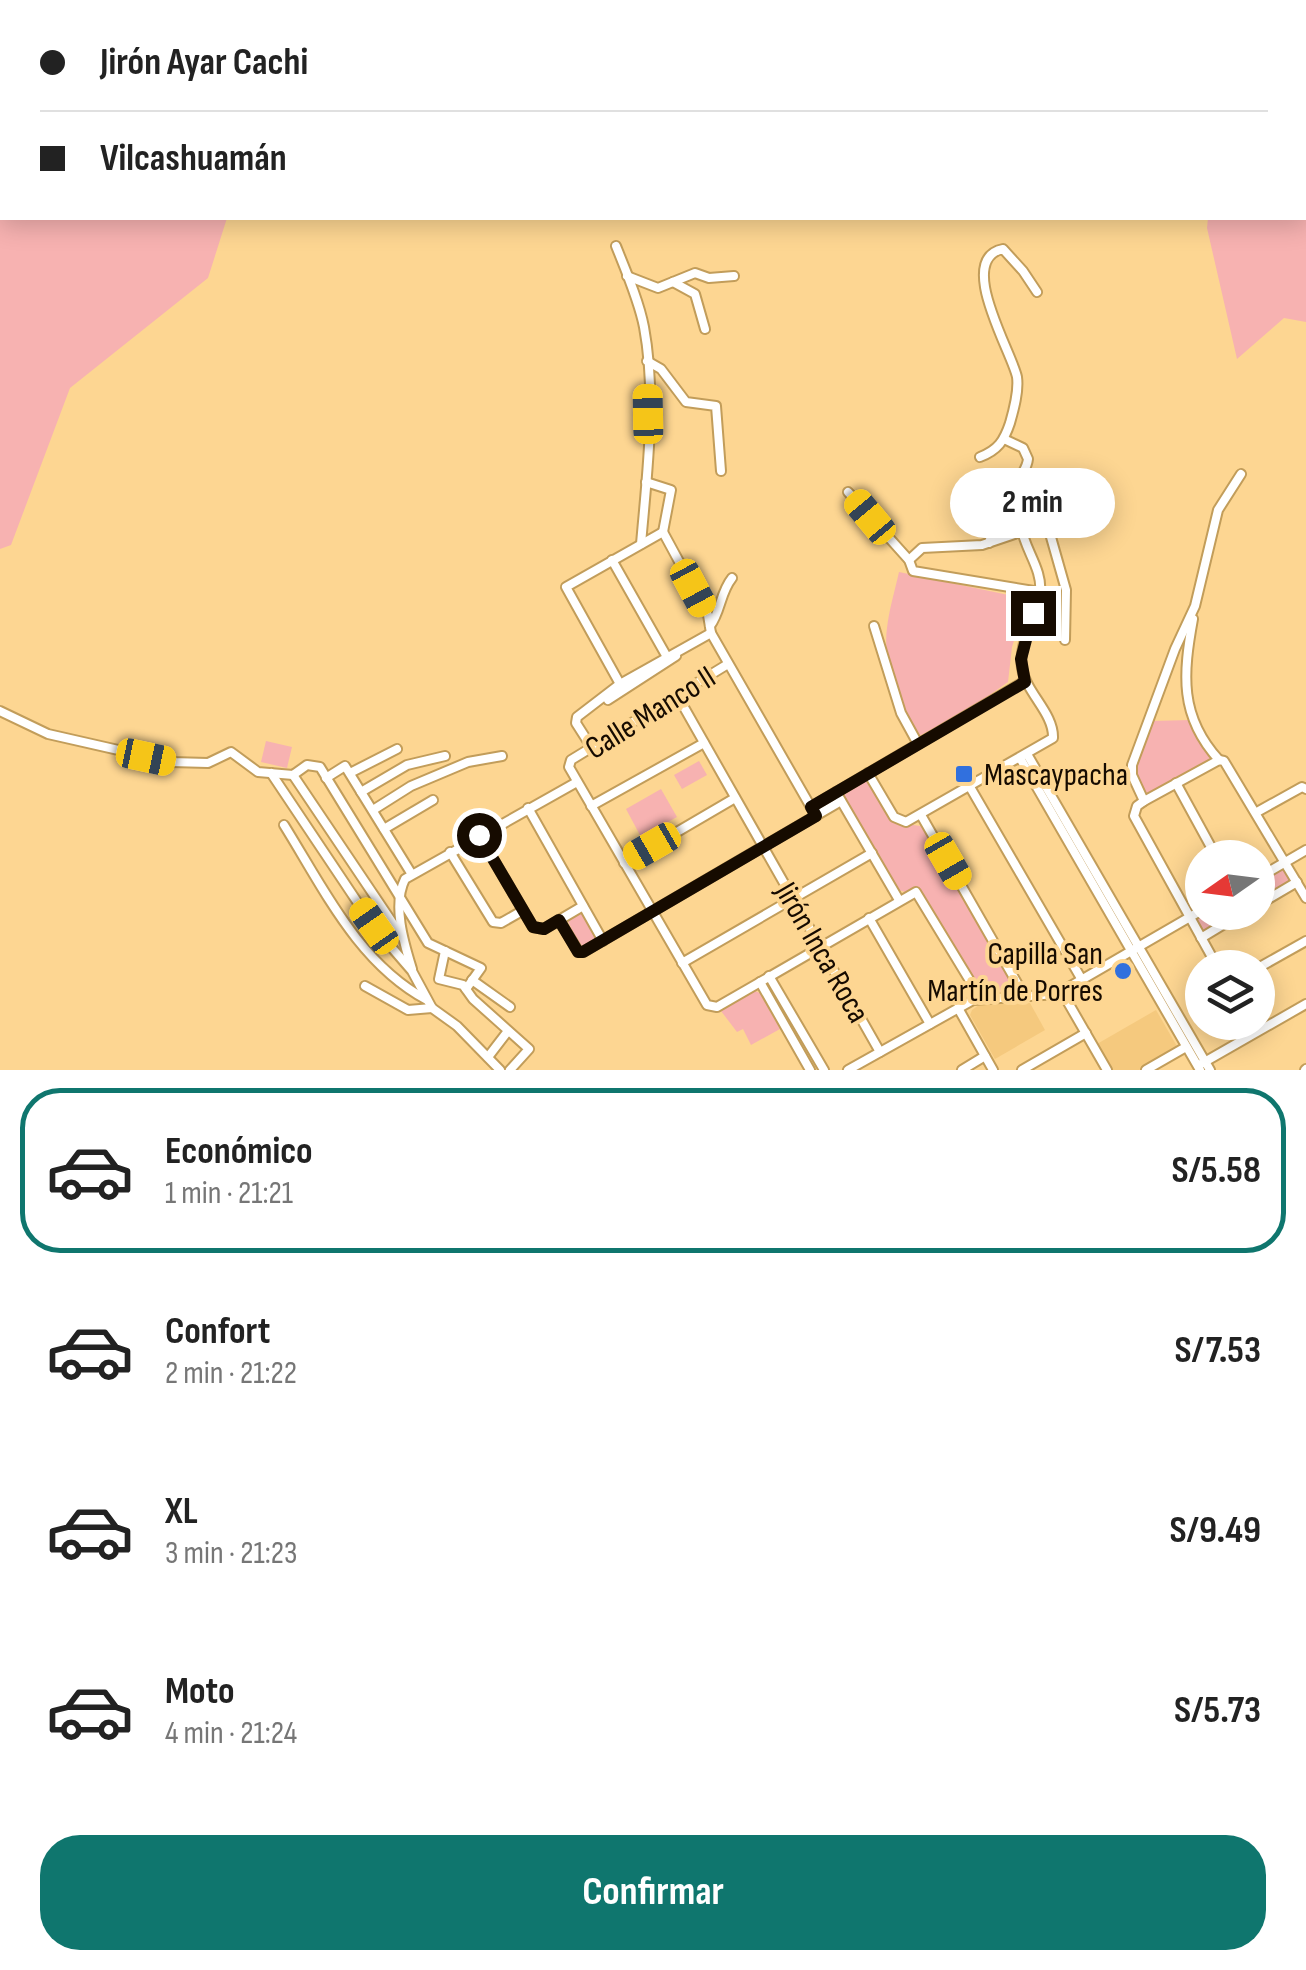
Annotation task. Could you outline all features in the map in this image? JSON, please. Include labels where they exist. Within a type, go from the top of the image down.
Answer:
[{"type":"street","points":[[616,246],[643,322],[647,361],[649,435],[641,544]]},
{"type":"street","points":[[980,456],[995,450],[1004,438],[1018,385],[985,288],[992,254],[1003,249],[1037,292]]},
{"type":"street","points":[[627,276],[658,288],[696,273],[709,278],[734,276]]},
{"type":"street","points":[[673,282],[695,294],[705,330]]},
{"type":"street","points":[[647,361],[656,365],[686,402],[716,406],[721,471]]},
{"type":"street","points":[[868,773],[898,820],[906,822],[1050,741],[1054,734],[1025,682],[1021,659],[1040,592],[1038,570],[1026,550],[1021,531],[1018,482],[1027,468],[1027,456],[1023,448],[1004,438]]},
{"type":"street","points":[[1241,474],[1218,510],[1195,606],[1188,650],[1187,707],[1209,749],[1224,761],[1257,812],[1306,898]]},
{"type":"street","points":[[646,482],[671,490],[663,532],[708,616],[710,630],[728,664],[816,816]]},
{"type":"street","points":[[848,492],[909,560],[913,571],[1040,592]]},
{"type":"street","points":[[989,544],[1001,500],[1018,498]]},
{"type":"street","points":[[1041,498],[1066,590],[1065,640]]},
{"type":"street","points":[[969,507],[994,517]]},
{"type":"street","points":[[909,560],[922,548],[989,544],[1047,523]]},
{"type":"street","points":[[620,684],[566,587],[663,532]]},
{"type":"street","points":[[612,560],[667,657]]},
{"type":"street","points":[[576,720],[710,630],[723,590],[732,578]]},
{"type":"street","points":[[1144,801],[1132,775],[1132,765],[1195,606]]},
{"type":"street","points":[[874,626],[900,713],[918,744]]},
{"type":"street","points":[[1175,649],[1188,650]]},
{"type":"street","points":[[576,720],[620,684],[684,650]]},
{"type":"street","name":"Calle Manco II","points":[[411,873],[578,782],[569,766],[571,760],[728,664]]},
{"type":"street","points":[[1164,678],[1186,678]]},
{"type":"street","points":[[811,807],[1025,682]]},
{"type":"street","name":"Jirón Inca Roca","points":[[677,695],[880,1052]]},
{"type":"street","points":[[0,711],[48,734],[146,757],[208,763],[235,752],[252,769],[293,775],[402,937]]},
{"type":"street","points":[[576,720],[592,748]]},
{"type":"street","points":[[591,806],[704,742]]},
{"type":"street","points":[[350,774],[398,749]]},
{"type":"street","points":[[361,792],[407,765],[445,756]]},
{"type":"street","points":[[373,810],[411,786],[468,762],[502,756]]},
{"type":"street","points":[[1024,756],[1203,1067]]},
{"type":"street","points":[[1185,911],[1134,811],[1144,801],[1219,760]]},
{"type":"street","points":[[293,775],[301,767],[316,766],[428,943],[481,968],[466,988]]},
{"type":"street","points":[[326,778],[345,766],[411,873],[400,895],[402,937],[412,972]]},
{"type":"street","points":[[271,772],[374,926],[412,972],[429,1004]]},
{"type":"street","points":[[578,782],[707,1006],[712,1008],[760,982],[912,893],[919,894],[981,999]]},
{"type":"street","points":[[1176,782],[1207,840]]},
{"type":"street","points":[[970,787],[1082,980]]},
{"type":"street","points":[[1257,812],[1304,788]]},
{"type":"street","points":[[836,792],[899,900]]},
{"type":"street","points":[[624,863],[736,798]]},
{"type":"street","points":[[384,829],[433,800]]},
{"type":"street","points":[[559,920],[578,952],[583,952],[841,801]]},
{"type":"street","points":[[528,808],[603,941]]},
{"type":"street","points":[[922,815],[1026,997]]},
{"type":"street","points":[[284,826],[340,918],[361,944],[393,978],[457,1026],[500,1070]]},
{"type":"street","points":[[479,835],[522,911],[538,929],[583,906]]},
{"type":"street","points":[[1275,868],[1306,850]]},
{"type":"street","points":[[450,852],[493,922],[501,923],[522,911]]},
{"type":"street","points":[[682,963],[872,853]]},
{"type":"street","points":[[1275,895],[1296,882]]},
{"type":"street","points":[[869,918],[930,1024]]},
{"type":"street","points":[[848,1070],[981,999],[1053,996],[1185,920]]},
{"type":"street","points":[[1196,930],[1208,950]]},
{"type":"street","points":[[1201,938],[1214,930]]},
{"type":"street","points":[[1275,958],[1306,941]]},
{"type":"street","points":[[1136,949],[1186,1047],[1203,1067]]},
{"type":"street","points":[[445,950],[439,979],[466,988],[473,999],[529,1049],[510,1070]]},
{"type":"street","points":[[769,976],[824,1070]]},
{"type":"street","points":[[472,980],[510,1007]]},
{"type":"street","points":[[760,982],[810,1070]]},
{"type":"street","points":[[365,986],[408,1010],[429,1004]]},
{"type":"street","points":[[1062,992],[1106,1070]]},
{"type":"street","points":[[1275,1022],[1306,1004]]},
{"type":"street","points":[[958,1008],[993,1070]]},
{"type":"street","points":[[488,1057],[508,1031]]},
{"type":"street","points":[[1022,1070],[1086,1033]]},
{"type":"street","points":[[1203,1067],[1245,1040]]},
{"type":"street","points":[[1146,1070],[1186,1047]]},
{"type":"street","points":[[962,1070],[985,1056]]},
{"type":"shaded area","points":[[0,220],[226,220],[208,278],[70,388],[11,545],[0,549]]},
{"type":"shaded area","points":[[1208,220],[1306,220],[1306,322],[1284,318],[1237,359]]},
{"type":"shaded area","points":[[899,572],[1027,599],[1012,647],[1008,682],[967,711],[917,737],[899,699],[887,656],[888,621]]},
{"type":"shaded area","points":[[1191,720],[1211,760],[1145,798],[1134,766],[1151,721]]},
{"type":"shaded area","points":[[266,741],[292,747],[287,768],[261,762]]},
{"type":"shaded area","points":[[699,761],[707,775],[682,789],[674,775]]},
{"type":"shaded area","points":[[868,780],[893,822],[927,827],[1017,989],[1015,994],[993,995],[978,988],[919,887],[899,890],[844,795]]},
{"type":"shaded area","points":[[661,789],[677,817],[641,837],[626,809]]},
{"type":"shaded area","points":[[1284,865],[1293,881],[1275,892],[1275,870]]},
{"type":"shaded area","points":[[581,913],[596,939],[580,948],[568,921]]},
{"type":"shaded area","points":[[755,991],[760,993],[780,1029],[751,1045],[743,1029],[737,1032],[721,1011]]},
{"type":"shaded area","points":[[1030,1003],[1045,1030],[995,1059],[970,1015],[972,1010],[979,1005]]},
{"type":"shaded area","points":[[1156,1010],[1178,1048],[1139,1070],[1112,1070],[1097,1044]]},
{"type":"place","name":"Mascaypacha","points":[[964,774]]},
{"type":"place","name":"Capilla San Martín de Porres","points":[[1123,971]]},
{"type":"route","points":[[479,835],[533,927],[544,929],[559,920],[578,952],[583,952],[816,816],[811,807],[1025,682],[1021,659],[1033,613]]}]
